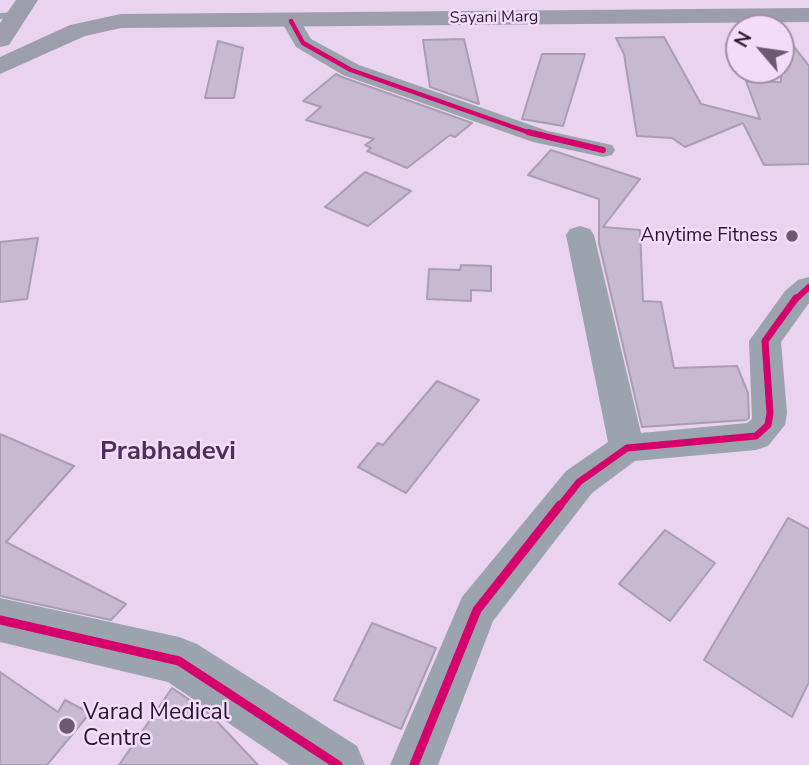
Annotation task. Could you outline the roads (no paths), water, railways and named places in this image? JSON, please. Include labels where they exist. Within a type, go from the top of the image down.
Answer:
[{"type":"main road","points":[[799,0],[809,14]]},
{"type":"main road","points":[[85,5],[179,22]]},
{"type":"main road","name":"Sayani Marg","points":[[179,22],[809,14]]},
{"type":"main road","points":[[0,66],[78,30],[121,21],[179,22]]},
{"type":"street","points":[[291,21],[303,43],[351,70],[542,137],[603,150]]},
{"type":"street","points":[[580,234],[627,448]]},
{"type":"street","points":[[414,765],[477,610],[579,482],[627,448],[756,436],[768,425],[770,413],[765,341],[796,298],[809,287]]},
{"type":"street","points":[[0,620],[178,661],[338,765]]},
{"type":"place","name":"Anytime Fitness","points":[[792,236]]},
{"type":"place","name":"Varad Medical Centre","points":[[67,726]]},
{"type":"district","name":"Prabhadevi","points":[[168,453]]}]
